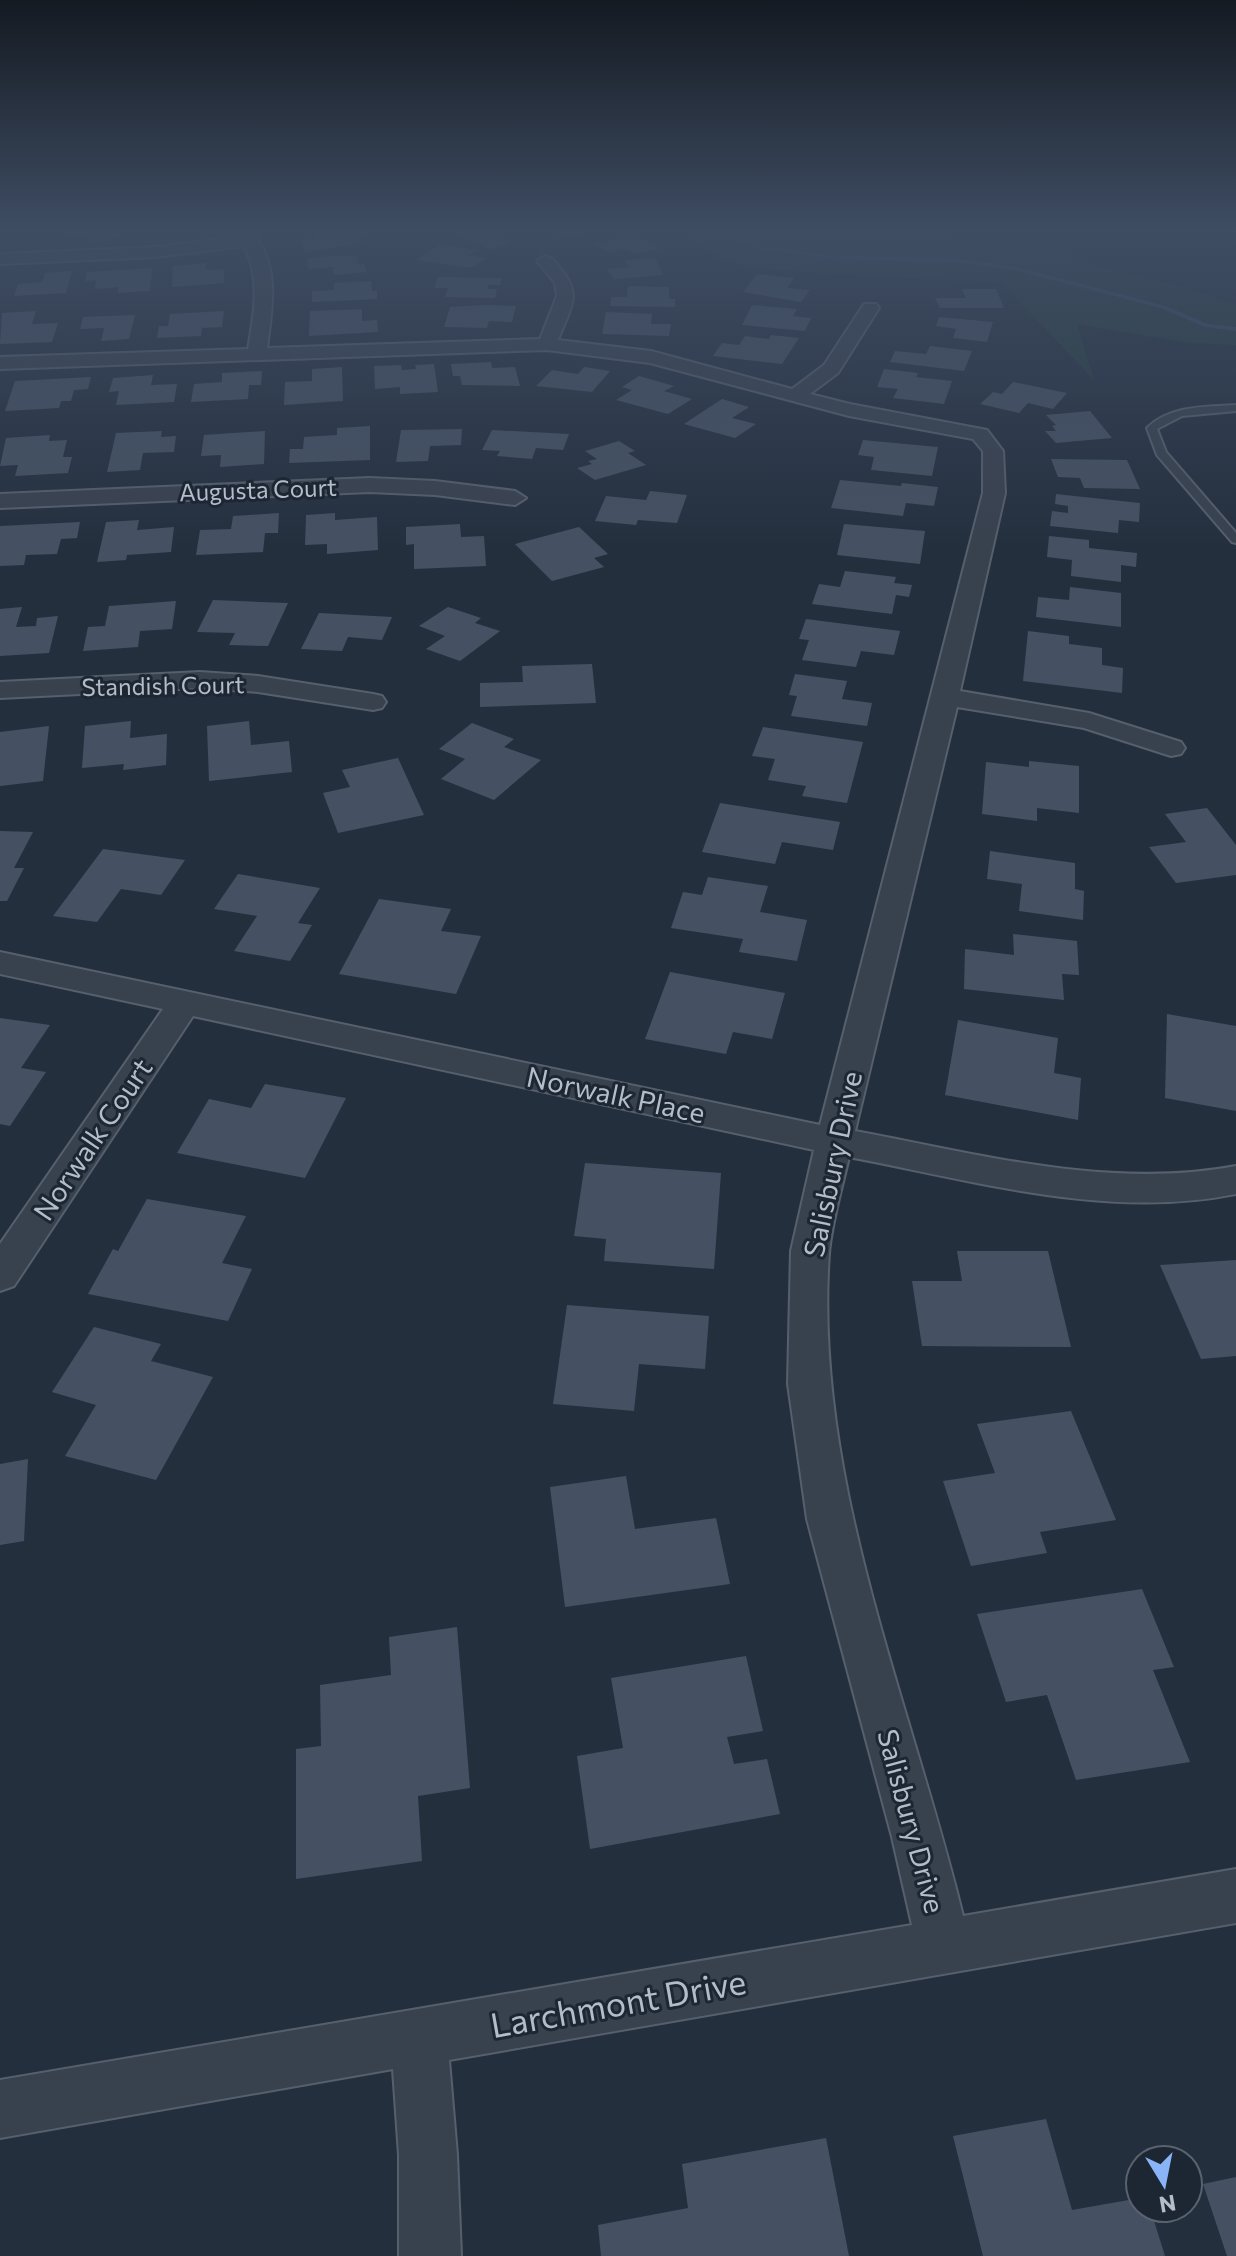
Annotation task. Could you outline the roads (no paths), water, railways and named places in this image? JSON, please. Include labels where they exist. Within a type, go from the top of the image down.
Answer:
[{"type":"street","points":[[257,352],[259,337]]},
{"type":"street","points":[[547,344],[550,337]]},
{"type":"street","points":[[0,363],[547,344],[651,357],[794,396],[831,369],[851,337]]},
{"type":"street","name":"Salisbury Drive","points":[[794,396],[849,410],[980,434],[993,451],[994,493],[834,1141],[810,1251],[809,1384],[829,1519],[918,1837],[944,1947]]},
{"type":"street","name":"Augusta Court","points":[[0,501],[356,485],[435,488],[515,498]]},
{"type":"street","name":"Standish Court","points":[[0,690],[200,680],[258,684],[373,702]]},
{"type":"street","points":[[946,697],[1089,721],[1171,748]]},
{"type":"street","name":"Norwalk Place","points":[[0,963],[834,1141],[1075,1186],[1205,1186],[1236,1180]]},
{"type":"street","name":"Norwalk Court","points":[[0,1275],[184,1004]]},
{"type":"street","name":"Larchmont Drive","points":[[0,2109],[1236,1896]]},
{"type":"street","points":[[419,2036],[428,2155],[430,2256]]},
{"type":"lane","points":[[1236,408],[1179,414],[1160,420],[1152,428],[1161,453],[1236,540]]}]
